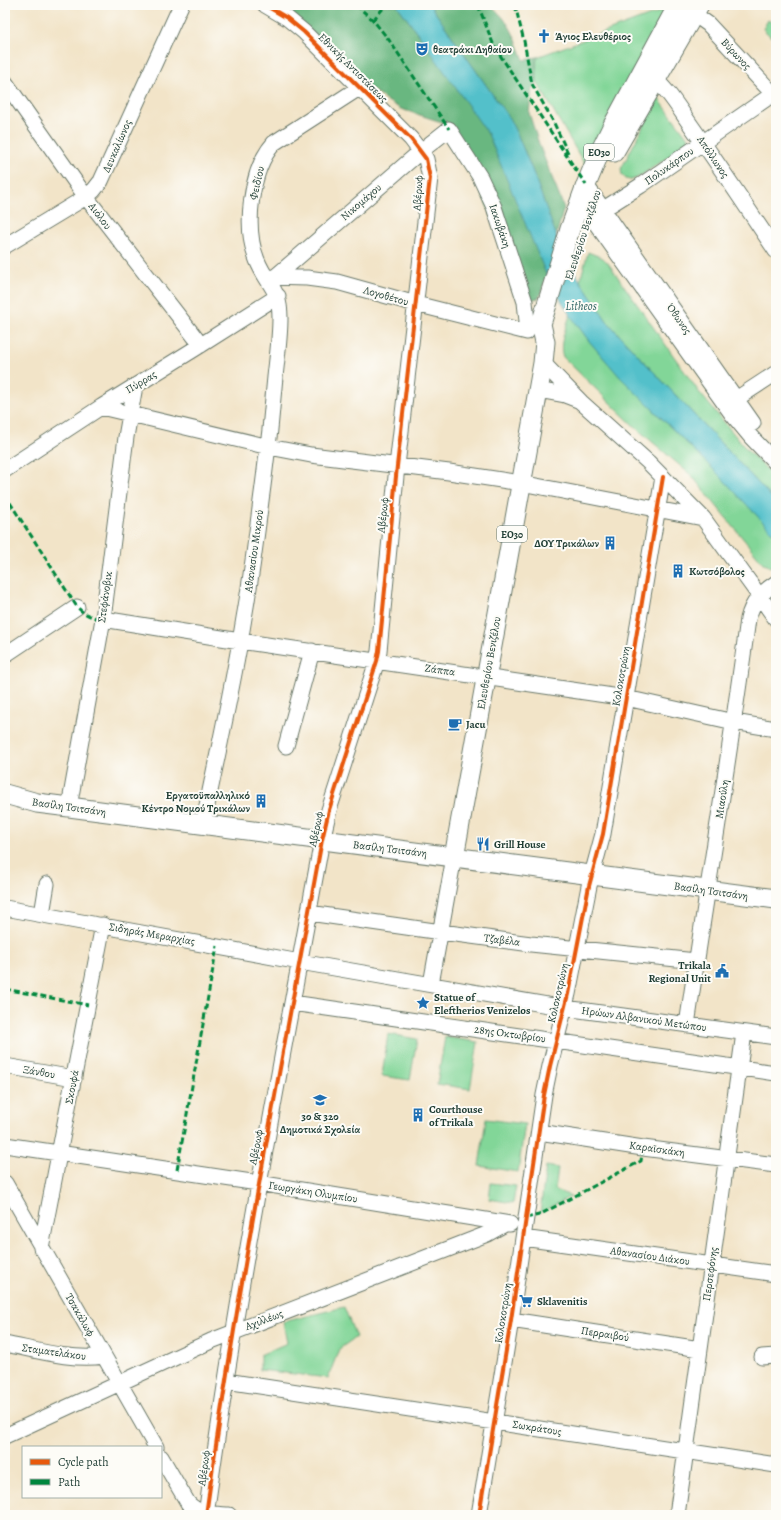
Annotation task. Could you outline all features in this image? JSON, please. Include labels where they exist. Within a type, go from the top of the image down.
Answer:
[{"type":"main road","name":"Ελευθερίου Βενιζέλου","points":[[454,857],[543,363],[542,332],[573,241],[590,201],[619,141],[648,75],[685,8]]},
{"type":"main road","name":"Βασίλη Τσιτσάνη","points":[[5,794],[37,803],[69,808],[776,899]]},
{"type":"street","name":"Δευκαλίωνος","points":[[5,246],[86,197],[101,182],[181,5]]},
{"type":"street","name":"Εθνικής Αντιστάσεως","points":[[265,5],[294,23],[409,136],[421,151]]},
{"type":"street","name":"Βύρωνος","points":[[685,8],[708,24],[775,96]]},
{"type":"street","name":"Απόλλωνος","points":[[648,75],[666,90],[703,142],[776,251]]},
{"type":"street","name":"Αιόλου","points":[[5,82],[86,197],[201,346]]},
{"type":"street","name":"Φειδίου","points":[[270,277],[255,256],[250,226],[254,188],[257,172],[262,159],[279,139],[359,88]]},
{"type":"street","name":"Πολυκάρπου","points":[[590,201],[640,186],[703,142],[775,96]]},
{"type":"street","name":"Νικομάχου","points":[[270,277],[449,129]]},
{"type":"street","name":"Ιακωβάκη","points":[[449,129],[480,177],[494,206],[525,302],[527,321],[542,332]]},
{"type":"street","name":"Αβέρωφ","points":[[206,1514],[233,1332],[258,1183],[322,840],[329,810],[377,661],[397,466],[430,178],[427,162],[421,151]]},
{"type":"street","points":[[590,201],[731,403],[751,437],[776,463]]},
{"type":"street","name":"Αθανασίου Μικρού","points":[[203,825],[240,641],[251,578],[269,447],[280,319],[278,296],[270,277]]},
{"type":"street","name":"Λογοθέτου","points":[[270,277],[322,279],[346,284],[416,304],[542,332]]},
{"type":"street","name":"Πύρρας","points":[[5,470],[101,407],[201,346],[278,296]]},
{"type":"street","points":[[543,363],[581,402],[663,477],[703,518],[767,599],[776,619]]},
{"type":"street","points":[[731,403],[776,373]]},
{"type":"street","name":"Στεφάνοβικ","points":[[69,808],[103,619],[129,415],[135,386]]},
{"type":"street","points":[[538,390],[565,396],[581,402]]},
{"type":"street","points":[[731,403],[776,449]]},
{"type":"street","points":[[101,407],[129,415],[269,447],[312,455],[449,472],[521,483],[703,518]]},
{"type":"street","name":"Κολοκοτρώνη","points":[[479,1515],[511,1320],[547,1081],[565,1008],[592,875],[603,834],[663,477]]},
{"type":"street","name":"Μιαούλη","points":[[687,1025],[734,722],[748,619],[752,605],[767,599],[776,583]]},
{"type":"street","points":[[5,655],[77,607]]},
{"type":"street","name":"Ζάππα","points":[[103,619],[240,641],[626,698],[734,722],[776,729]]},
{"type":"street","points":[[286,746],[312,651]]},
{"type":"street","name":"Ελευθερίου Βενιζέλου","points":[[431,984],[454,857]]},
{"type":"street","points":[[42,914],[47,884]]},
{"type":"street","name":"Σιδηράς Μεραρχίας","points":[[5,908],[300,962]]},
{"type":"street","name":"Τζαβέλα","points":[[309,913],[441,932],[696,961]]},
{"type":"street","name":"Σκουφά","points":[[42,1248],[103,925]]},
{"type":"street","name":"Ηρώων Αλβανικού Μετώπου","points":[[300,962],[565,1008],[776,1037]]},
{"type":"street","name":"28ης Οκτωβρίου","points":[[292,1003],[776,1073]]},
{"type":"street","name":"Περσεφόνης","points":[[677,1515],[744,1033]]},
{"type":"street","name":"Ξάνθου","points":[[5,1066],[74,1078]]},
{"type":"street","name":"Καραϊσκάκη","points":[[539,1132],[643,1148],[776,1165]]},
{"type":"street","name":"Γεωργάκη Ολυμπίου","points":[[5,1145],[60,1152],[258,1183],[505,1224],[524,1232]]},
{"type":"street","name":"Τσακάλωφ","points":[[5,1183],[155,1446]]},
{"type":"street","name":"Αχιλλέως","points":[[5,1436],[233,1332],[488,1234],[505,1224]]},
{"type":"street","name":"Αθανασίου Διάκου","points":[[524,1232],[712,1265],[776,1274]]},
{"type":"street","name":"Περραιβού","points":[[511,1320],[700,1349]]},
{"type":"street","name":"Σταματελάκου","points":[[5,1344],[84,1357],[103,1356]]},
{"type":"street","name":"Σωκράτους","points":[[226,1381],[776,1465]]},
{"type":"street","points":[[162,1459],[188,1503],[198,1511],[206,1514],[229,1515]]},
{"type":"green space","points":[[471,4],[489,6],[502,16],[507,23],[515,37],[524,60],[537,57],[537,82],[532,88],[529,113],[540,147],[564,208],[556,236],[533,172],[509,118],[430,5]]},
{"type":"green space","points":[[276,5],[397,5],[468,103],[495,146],[547,275],[539,298],[529,300],[451,125],[401,109],[386,100],[365,84]]},
{"type":"green space","points":[[667,9],[586,167],[537,82],[537,57]]},
{"type":"green space","points":[[768,20],[776,25],[776,42],[763,29]]},
{"type":"green space","points":[[658,98],[691,142],[637,178],[631,180],[626,179],[622,175],[621,169]]},
{"type":"green space","points":[[588,252],[603,258],[608,263],[699,392],[748,451],[776,478],[776,502],[607,321],[580,281]]},
{"type":"green space","points":[[570,315],[622,377],[725,481],[776,536],[776,565],[770,567],[763,563],[692,476],[636,428],[563,357],[561,347]]},
{"type":"green space","points":[[388,1034],[417,1039],[410,1080],[382,1076]]},
{"type":"green space","points":[[445,1037],[478,1042],[470,1089],[437,1084]]},
{"type":"green space","points":[[486,1119],[525,1124],[518,1172],[479,1166]]},
{"type":"green space","points":[[546,1166],[558,1168],[555,1190],[571,1196],[540,1213]]},
{"type":"green space","points":[[491,1183],[516,1186],[513,1203],[489,1199]]},
{"type":"green space","points":[[344,1307],[356,1337],[339,1349],[328,1378],[260,1370],[260,1355],[287,1343],[283,1322]]},
{"type":"water","name":"Litheos","points":[[397,5],[430,5],[509,118],[533,172],[559,243],[580,281],[607,321],[620,336],[776,502],[776,536],[719,475],[620,377],[589,341],[570,315],[549,281],[488,134]]},
{"type":"marked path","points":[[356,5],[373,20],[389,40],[449,129]]},
{"type":"marked path","points":[[373,20],[386,5]]},
{"type":"marked path","points":[[478,5],[494,46],[586,185]]},
{"type":"marked path","points":[[504,5],[516,8]]},
{"type":"marked path","points":[[515,5],[524,41],[532,84],[553,121],[568,153]]},
{"type":"marked path","points":[[5,495],[77,607],[89,616],[103,619]]},
{"type":"marked path","points":[[177,1170],[217,946]]},
{"type":"marked path","points":[[5,989],[88,1005]]},
{"type":"marked path","points":[[526,1218],[539,1215],[641,1161],[643,1148]]},
{"type":"cycle path","points":[[206,1515],[231,1346],[275,1093],[322,840],[329,810],[379,651],[397,466],[430,178],[426,159],[411,139],[304,32],[287,18],[265,5]]},
{"type":"cycle path","points":[[479,1515],[511,1320],[544,1095],[568,994],[589,886],[603,834],[663,477]]},
{"type":"place","name":"Άγιος Ελευθέριος","points":[[544,36]]},
{"type":"place","name":"θεατράκι Ληθαίου","points":[[422,49]]},
{"type":"place","name":"ΔΟΥ Τρικάλων","points":[[610,543]]},
{"type":"place","name":"Κωτσόβολος","points":[[678,571]]},
{"type":"place","name":"Jacu","points":[[455,724]]},
{"type":"place","name":"Εργατοϋπαλληλικό Κέντρο Νομού Τρικάλων","points":[[261,801]]},
{"type":"place","name":"Grill House","points":[[483,844]]},
{"type":"place","name":"Trikala Regional Unit","points":[[722,971]]},
{"type":"place","name":"Statue of Eleftherios Venizelos","points":[[423,1003]]},
{"type":"place","name":"3ο & 32ο Δημοτικά Σχολεία","points":[[320,1100]]},
{"type":"place","name":"Courthouse of Trikala","points":[[418,1115]]},
{"type":"place","name":"Sklavenitis","points":[[526,1301]]}]
